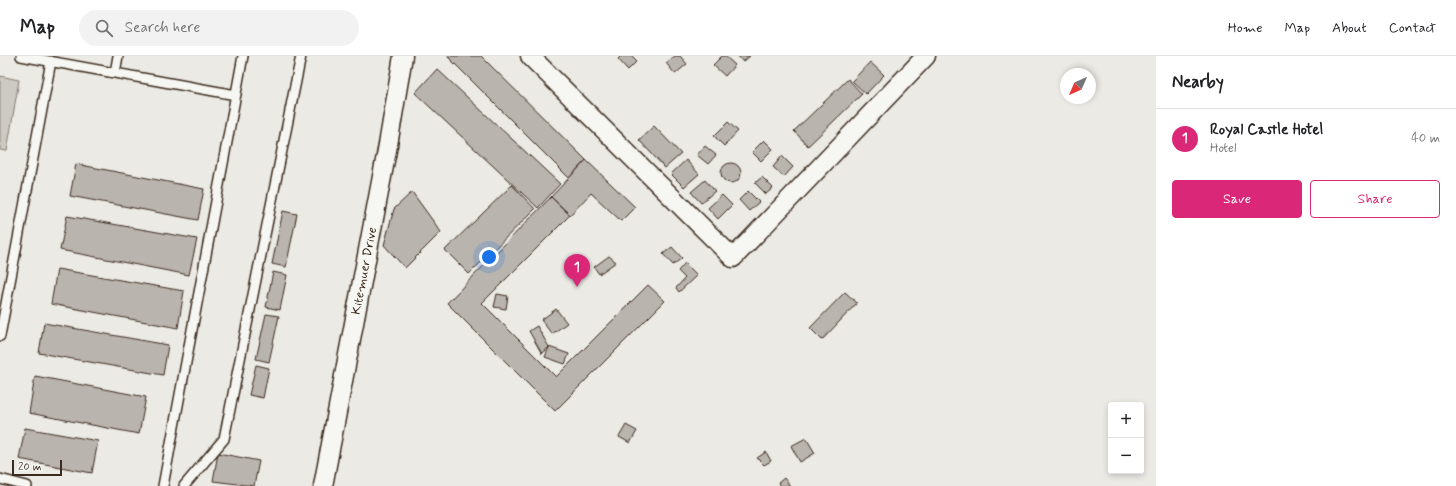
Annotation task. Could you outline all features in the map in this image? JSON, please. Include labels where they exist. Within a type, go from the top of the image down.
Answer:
[{"type":"street","name":"Kitemuer Drive","points":[[323,486],[388,145],[403,56]]},
{"type":"street","points":[[530,56],[733,258],[926,56]]},
{"type":"lane","points":[[21,56],[236,95]]},
{"type":"lane","points":[[114,73],[118,56]]},
{"type":"lane","points":[[163,486],[243,56]]},
{"type":"lane","points":[[184,486],[224,439],[301,56]]},
{"type":"lane","points":[[0,336],[51,62]]},
{"type":"lane","points":[[0,480],[27,486]]},
{"type":"shaded area","points":[[0,76],[19,80],[7,151],[0,150]]},
{"type":"building","points":[[447,56],[481,56],[586,160],[569,178]]},
{"type":"building","points":[[621,56],[632,56],[637,61],[628,70],[618,59]]},
{"type":"building","points":[[675,56],[680,56],[687,64],[675,74],[666,63]]},
{"type":"building","points":[[722,56],[725,56],[735,65],[725,76],[713,65]]},
{"type":"building","points":[[738,56],[750,56],[743,62]]},
{"type":"building","points":[[870,62],[884,75],[866,94],[852,81]]},
{"type":"building","points":[[437,69],[560,184],[538,208],[415,93]]},
{"type":"building","points":[[848,79],[862,94],[808,146],[794,131]]},
{"type":"building","points":[[728,122],[738,131],[724,146],[714,136]]},
{"type":"building","points":[[654,126],[681,154],[665,168],[639,140]]},
{"type":"building","points":[[764,140],[773,149],[761,161],[752,152]]},
{"type":"building","points":[[705,146],[716,155],[708,164],[697,155]]},
{"type":"building","points":[[782,156],[793,167],[784,177],[773,167]]},
{"type":"building","points":[[586,160],[635,207],[621,221],[591,193],[570,215],[551,197]]},
{"type":"building","points":[[686,160],[699,174],[684,187],[671,174]]},
{"type":"building","points":[[731,163],[738,166],[741,173],[738,180],[731,183],[724,180],[721,173],[724,166]]},
{"type":"building","points":[[76,164],[204,189],[198,220],[70,196]]},
{"type":"building","points":[[762,177],[773,188],[766,194],[755,183]]},
{"type":"building","points":[[705,180],[715,191],[701,203],[691,192]]},
{"type":"building","points":[[512,185],[535,209],[469,274],[445,250]]},
{"type":"building","points":[[748,191],[759,202],[749,211],[739,200]]},
{"type":"building","points":[[412,192],[441,232],[405,268],[384,245],[394,209]]},
{"type":"building","points":[[722,195],[732,205],[718,219],[708,208]]},
{"type":"building","points":[[551,197],[570,215],[482,303],[556,377],[648,285],[665,301],[555,411],[447,303]]},
{"type":"building","points":[[283,211],[297,214],[286,267],[272,264]]},
{"type":"building","points":[[67,216],[197,239],[189,275],[60,250]]},
{"type":"building","points":[[672,247],[682,258],[673,265],[663,254]]},
{"type":"building","points":[[609,256],[616,262],[599,274],[594,267]]},
{"type":"building","points":[[685,263],[697,275],[679,292],[676,288],[685,278],[678,271]]},
{"type":"building","points":[[57,269],[184,291],[178,328],[51,304]]},
{"type":"building","points":[[273,272],[287,275],[280,310],[266,307]]},
{"type":"building","points":[[845,292],[857,303],[822,340],[810,328]]},
{"type":"building","points":[[497,294],[508,296],[506,309],[494,307]]},
{"type":"building","points":[[556,309],[567,323],[552,334],[541,320]]},
{"type":"building","points":[[266,314],[279,316],[269,362],[256,359]]},
{"type":"building","points":[[44,323],[168,345],[163,375],[39,353]]},
{"type":"building","points":[[537,326],[549,347],[542,354],[529,331]]},
{"type":"building","points":[[549,347],[569,354],[565,364],[545,357]]},
{"type":"building","points":[[256,365],[269,368],[263,398],[249,395]]},
{"type":"building","points":[[35,376],[146,397],[139,434],[29,413]]},
{"type":"building","points":[[626,425],[637,431],[630,443],[619,437]]},
{"type":"building","points":[[25,428],[98,441],[92,473],[19,459]]},
{"type":"building","points":[[806,438],[815,453],[800,462],[791,446]]},
{"type":"building","points":[[766,452],[771,461],[764,465],[757,458]]},
{"type":"building","points":[[218,453],[259,461],[254,486],[213,481]]},
{"type":"building","points":[[784,478],[790,486],[780,486],[778,483]]},
{"type":"place","name":"Royal Castle Hotel","points":[[577,287]]}]
